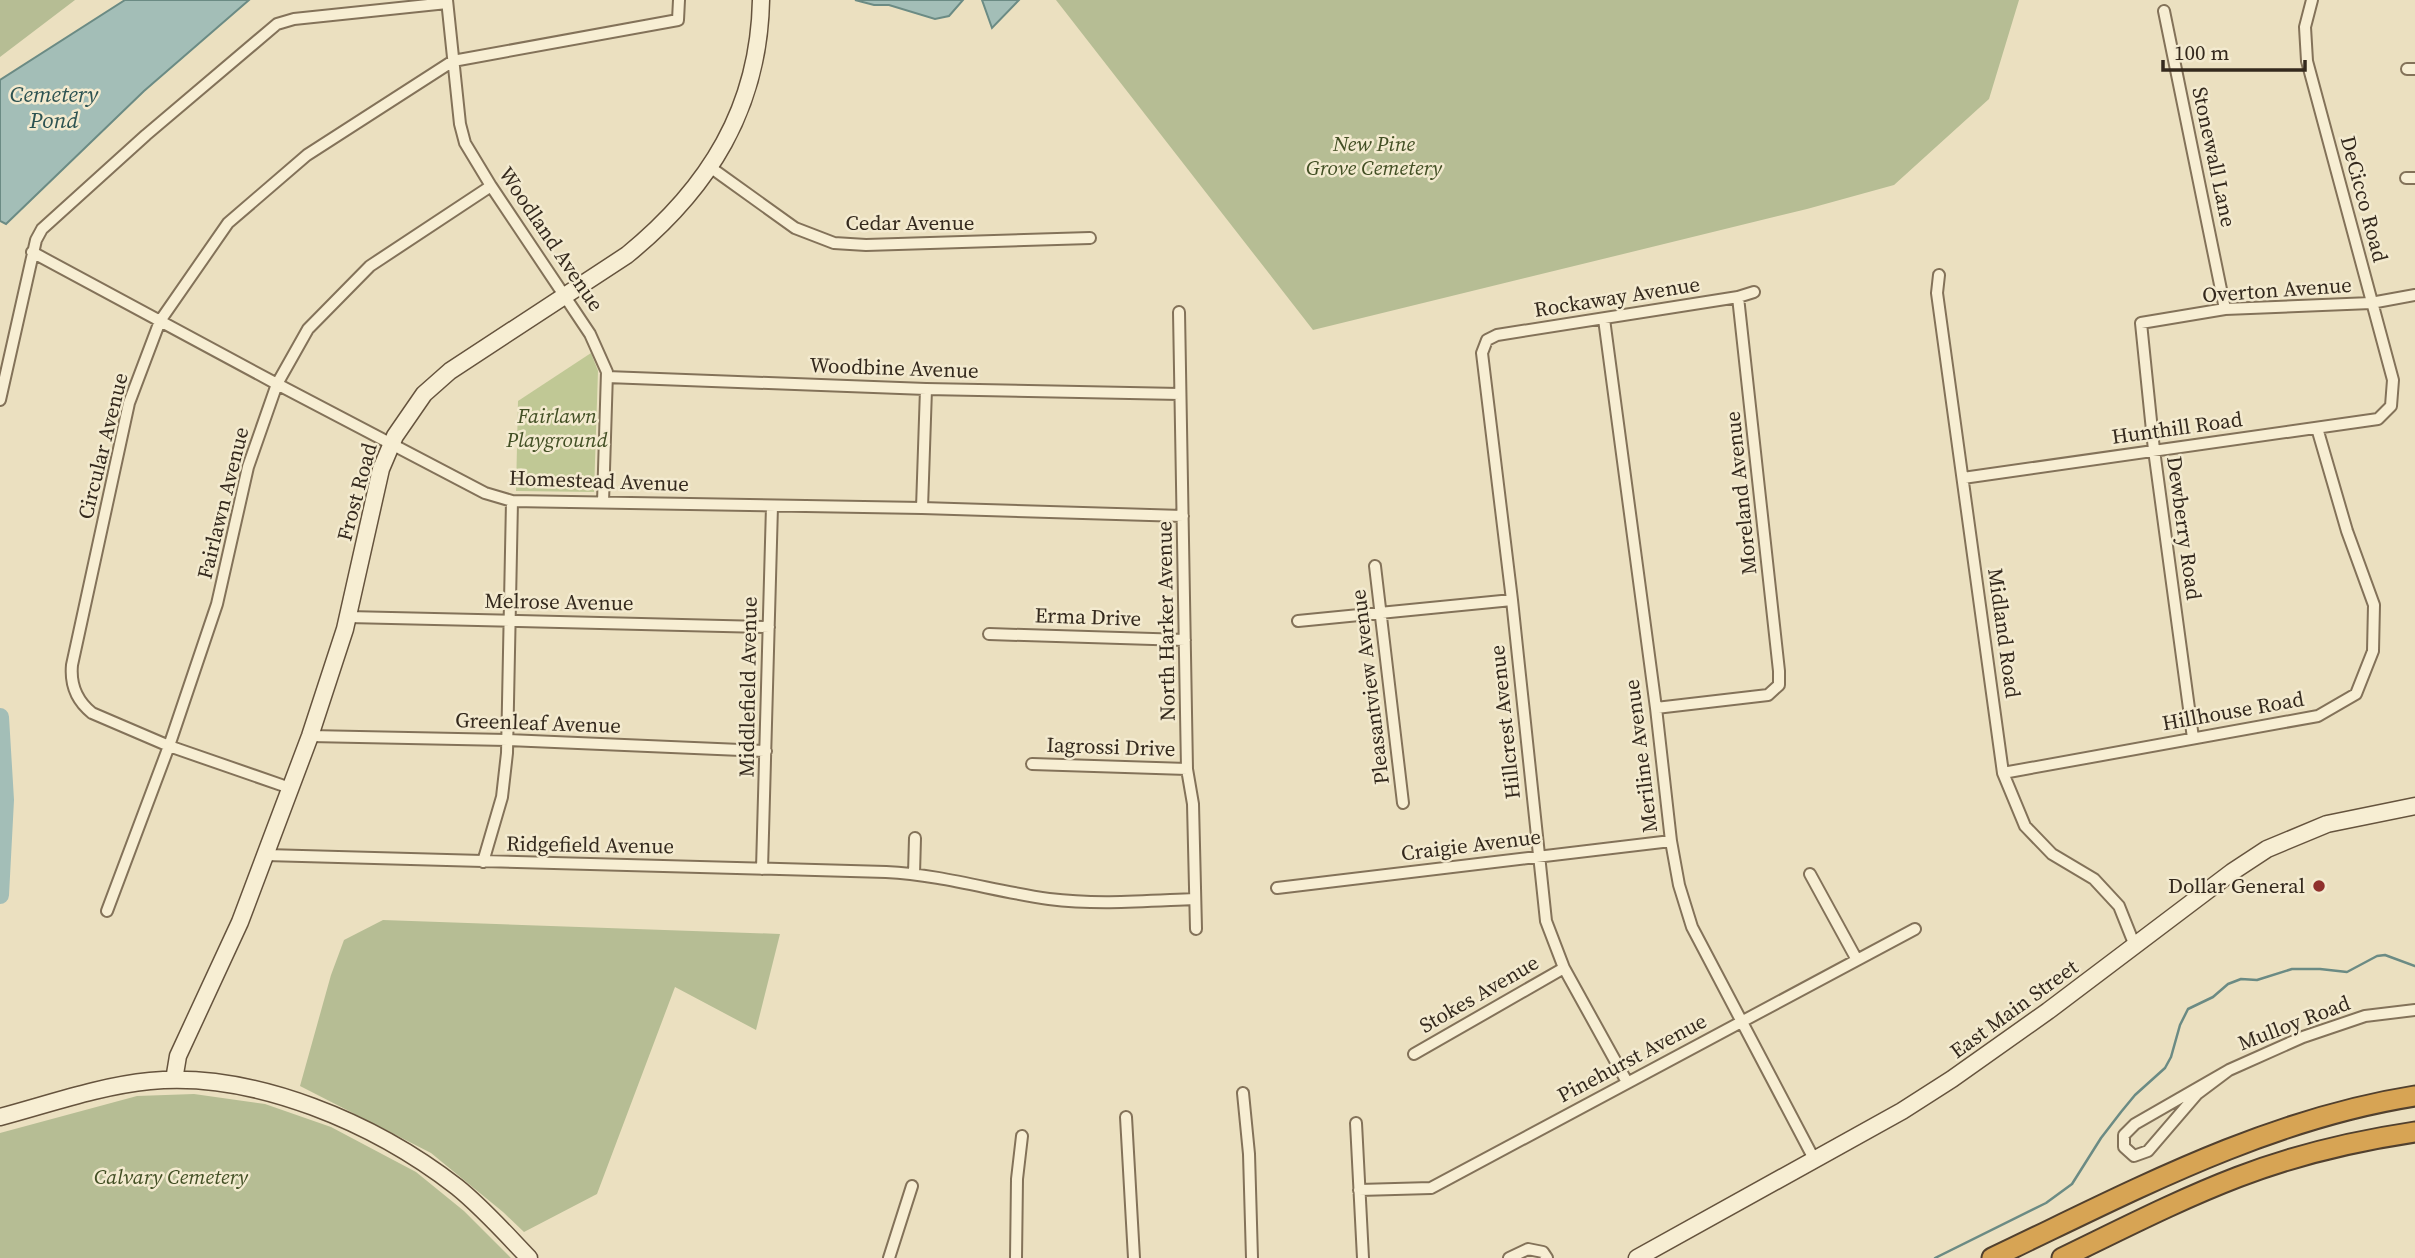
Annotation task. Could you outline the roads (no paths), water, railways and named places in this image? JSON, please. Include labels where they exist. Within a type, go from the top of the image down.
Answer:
[{"type":"highway","points":[[1992,1258],[2234,1145],[2315,1117],[2415,1096]]},
{"type":"highway","points":[[2062,1258],[2197,1194],[2264,1168],[2334,1147],[2415,1132]]},
{"type":"main road","name":"Frost Road","points":[[174,1080],[178,1056],[229,948],[310,736],[348,617],[379,476],[391,444],[412,410],[438,380],[627,255],[685,201],[710,167],[733,128],[756,53],[761,0]]},
{"type":"main road","name":"East Main Street","points":[[1637,1258],[1814,1160],[1952,1079],[2232,872],[2272,846],[2328,824],[2415,806]]},
{"type":"main road","points":[[0,1117],[104,1089],[138,1083],[174,1080],[220,1083],[268,1092],[308,1105],[360,1128],[407,1154],[457,1187],[529,1258]]},
{"type":"street","name":"Circular Avenue","points":[[290,788],[169,746],[92,713],[76,695],[71,674],[129,403],[160,321],[228,223],[307,155],[453,61],[678,20],[679,0]]},
{"type":"street","name":"DeCicco Road","points":[[2312,0],[2305,27],[2308,61],[2393,380],[2392,407]]},
{"type":"street","name":"Woodland Avenue","points":[[447,1],[460,124],[465,143],[565,294],[590,334],[604,364],[607,377],[603,502]]},
{"type":"street","points":[[0,400],[36,240],[43,229],[146,135],[272,26],[294,19],[447,1]]},
{"type":"street","name":"Stonewall Lane","points":[[2164,11],[2225,309]]},
{"type":"street","name":"Cedar Avenue","points":[[710,167],[795,228],[834,243],[866,245],[1090,238]]},
{"type":"street","name":"Fairlawn Avenue","points":[[107,911],[169,746],[217,604],[248,467],[277,384],[309,329],[370,266],[492,186]]},
{"type":"street","name":"Homestead Avenue","points":[[32,252],[485,493],[512,501],[922,508],[1183,516]]},
{"type":"street","name":"Midland Road","points":[[1939,275],[1937,293],[2003,773],[2025,825],[2052,855],[2094,879],[2119,906],[2134,946]]},
{"type":"street","name":"Rockaway Avenue","points":[[1487,340],[1497,335],[1738,297],[1754,292]]},
{"type":"street","name":"Overton Avenue","points":[[2141,323],[2225,309],[2371,303],[2415,295]]},
{"type":"street","name":"Moreland Avenue","points":[[1656,708],[1768,695],[1779,685],[1738,297]]},
{"type":"street","name":"North Harker Avenue","points":[[1179,313],[1187,769],[1192,804],[1196,929]]},
{"type":"street","name":"Meriline Avenue","points":[[1604,319],[1671,841],[1679,885],[1692,927],[1814,1160]]},
{"type":"street","name":"Dewberry Road","points":[[2141,323],[2154,450],[2193,738]]},
{"type":"street","name":"Hillcrest Avenue","points":[[1487,340],[1482,353],[1512,600],[1537,857],[1546,921],[1564,968],[1627,1082]]},
{"type":"street","name":"Woodbine Avenue","points":[[607,377],[1180,394]]},
{"type":"street","points":[[922,508],[926,388]]},
{"type":"street","name":"Hunthill Road","points":[[1963,478],[2378,419],[2392,407]]},
{"type":"street","name":"Hillhouse Road","points":[[2003,773],[2318,716],[2356,694],[2373,652],[2374,605],[2347,531],[2317,428]]},
{"type":"street","points":[[483,862],[502,797],[507,740],[512,501]]},
{"type":"street","name":"Middlefield Avenue","points":[[762,869],[772,506]]},
{"type":"street","name":"Pleasantview Avenue","points":[[1375,566],[1403,803]]},
{"type":"street","points":[[1298,621],[1512,600]]},
{"type":"street","name":"Melrose Avenue","points":[[348,617],[769,627]]},
{"type":"street","name":"Erma Drive","points":[[989,634],[1185,640]]},
{"type":"street","name":"Greenleaf Avenue","points":[[310,736],[507,740],[766,751]]},
{"type":"street","name":"Iagrossi Drive","points":[[1032,764],[1187,769]]},
{"type":"street","points":[[914,874],[915,838]]},
{"type":"street","name":"Craigie Avenue","points":[[1277,888],[1671,841]]},
{"type":"street","name":"Ridgefield Avenue","points":[[266,855],[914,874],[957,879],[1062,900],[1095,902],[1194,899]]},
{"type":"street","points":[[1810,874],[1857,960]]},
{"type":"street","name":"Pinehurst Avenue","points":[[1359,1190],[1432,1188],[1915,929]]},
{"type":"street","name":"Stokes Avenue","points":[[1414,1054],[1564,968]]},
{"type":"street","name":"Mulloy Road","points":[[2229,1070],[2197,1094],[2148,1151],[2134,1156],[2124,1147],[2124,1135],[2135,1124],[2229,1070],[2345,1021],[2415,1010]]},
{"type":"street","points":[[1243,1093],[1249,1154],[1252,1258]]},
{"type":"street","points":[[1126,1117],[1134,1258]]},
{"type":"street","points":[[1356,1123],[1363,1258]]},
{"type":"street","points":[[1016,1258],[1017,1188],[1022,1136]]},
{"type":"street","points":[[888,1258],[912,1186]]},
{"type":"street","points":[[1509,1258],[1528,1249],[1543,1252],[1547,1258]]},
{"type":"water","name":"Cemetery Pond","points":[[125,0],[249,0],[144,91],[6,224],[0,221],[0,80]]},
{"type":"water","points":[[855,0],[963,0],[949,16],[935,19],[889,5],[874,5]]},
{"type":"water","points":[[982,0],[1019,0],[992,28]]},
{"type":"waterway","points":[[0,717],[5,800],[0,895]]},
{"type":"waterway","points":[[1935,1258],[2046,1203],[2072,1184],[2121,1112],[2135,1095],[2165,1068],[2188,1009],[2213,997],[2228,984],[2241,979],[2257,980],[2292,969],[2347,972],[2377,956],[2385,955],[2415,966]]},
{"type":"place","name":"Dollar General","points":[[2319,886]]},
{"type":"park label","name":"New Pine Grove Cemetery","points":[[1374,156]]},
{"type":"park label","name":"Fairlawn Playground","points":[[557,428]]},
{"type":"park label","name":"Calvary Cemetery","points":[[171,1177]]}]
